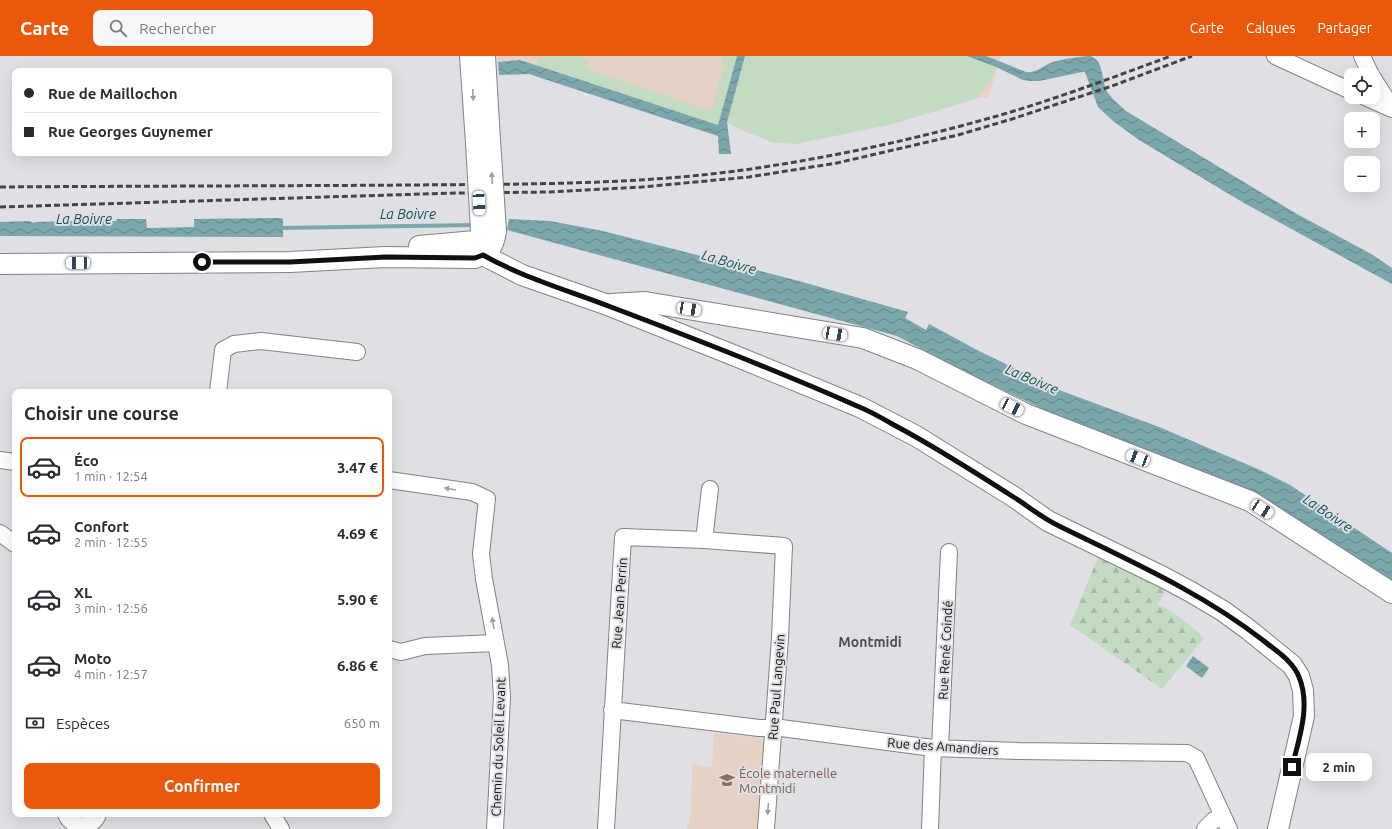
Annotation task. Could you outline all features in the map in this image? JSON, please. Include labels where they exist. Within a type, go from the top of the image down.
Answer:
[{"type":"street","points":[[470,56],[483,142]]},
{"type":"street","points":[[0,264],[290,262],[386,257],[475,258],[484,239],[483,142],[485,56]]},
{"type":"street","points":[[1275,56],[1344,88]]},
{"type":"street","points":[[1362,56],[1368,68]]},
{"type":"street","points":[[1380,89],[1392,109]]},
{"type":"street","points":[[1380,104],[1392,109]]},
{"type":"street","points":[[484,239],[522,275],[605,304],[860,407],[916,436],[1048,520],[1191,592],[1223,611],[1249,630],[1292,665],[1299,676],[1303,690],[1304,716],[1278,829]]},
{"type":"street","points":[[605,304],[645,302],[863,338],[917,359],[1026,414],[1250,501],[1392,593]]},
{"type":"street","points":[[218,389],[224,350],[234,344],[261,341],[357,352]]},
{"type":"street","points":[[0,460],[12,462]]},
{"type":"street","name":"Chemin du Soleil Levant","points":[[392,480],[472,492],[487,499],[481,554],[484,579],[500,665],[502,697],[495,829]]},
{"type":"street","points":[[704,540],[710,489]]},
{"type":"street","points":[[0,533],[12,542]]},
{"type":"street","name":"Rue Jean Perrin","points":[[606,829],[623,538],[704,540],[784,546]]},
{"type":"street","name":"Rue Paul Langevin","points":[[766,829],[780,638],[784,546]]},
{"type":"street","name":"Rue René Coindé","points":[[930,829],[937,748],[949,552]]},
{"type":"street","points":[[392,650],[401,652],[425,646],[496,643]]},
{"type":"street","name":"Rue des Amandiers","points":[[612,710],[759,728],[781,728],[937,748],[1018,752],[1187,753],[1196,758],[1226,822]]},
{"type":"street","points":[[67,817],[75,828],[80,829],[90,827],[97,817]]},
{"type":"street","points":[[274,817],[281,829]]},
{"type":"street","points":[[1205,829],[1214,820],[1226,822]]},
{"type":"shaded area","points":[[497,56],[1001,56],[988,98],[978,98],[893,124],[795,144],[772,142],[744,131],[727,122],[525,62],[498,62]]},
{"type":"shaded area","name":"École maternelle Montmidi","points":[[714,733],[759,738],[764,743],[758,829],[687,829],[691,809],[692,764],[712,767]]},
{"type":"green space","points":[[539,56],[581,56],[582,58],[588,60],[587,69],[712,111],[724,65],[720,56],[737,56],[718,125],[536,66]]},
{"type":"green space","points":[[745,56],[966,56],[996,67],[992,77],[978,98],[893,124],[795,144],[772,142],[744,131],[727,122]]},
{"type":"green space","points":[[1099,555],[1167,588],[1158,604],[1171,611],[1194,628],[1204,638],[1162,689],[1070,625]]},
{"type":"water","points":[[737,56],[745,56],[727,122],[731,154],[719,154],[718,136],[529,74],[499,75],[498,62],[520,60],[718,125]]},
{"type":"water","points":[[967,56],[986,56],[1026,72],[1035,71],[1048,64],[1075,57],[1090,56],[1095,58],[1100,67],[1108,93],[1126,111],[1297,214],[1373,255],[1392,268],[1392,284],[1244,203],[1139,140],[1113,121],[1098,107],[1085,72],[1039,81],[1030,81],[1023,80],[996,67]]},
{"type":"water","name":"La Boivre","points":[[146,219],[147,228],[194,227],[194,219],[283,219],[283,237],[0,236],[0,222],[29,221],[34,223]]},
{"type":"water","name":"La Boivre","points":[[509,219],[550,221],[603,231],[799,281],[908,312],[905,318],[926,330],[929,324],[977,350],[1059,390],[1159,427],[1260,470],[1290,485],[1392,553],[1392,584],[1225,483],[1047,411],[969,374],[897,336],[507,230]]},
{"type":"water","points":[[1193,656],[1209,668],[1202,678],[1186,666]]},
{"type":"waterway","name":"La Boivre","points":[[278,228],[476,225]]},
{"type":"railway","points":[[0,187],[539,184],[624,181],[709,174],[751,169],[842,153],[901,141],[961,126],[1058,97],[1171,56]]},
{"type":"railway","points":[[0,207],[456,193],[550,192],[642,187],[749,177],[837,163],[958,135],[1112,86],[1192,56]]},
{"type":"place","name":"École maternelle Montmidi","points":[[727,780]]},
{"type":"district","name":"Montmidi","points":[[870,642]]},
{"type":"route","points":[[202,262],[331,261],[386,257],[475,258],[483,255],[522,275],[605,304],[860,407],[916,436],[1048,520],[1191,592],[1223,611],[1283,656],[1292,665],[1299,676],[1303,690],[1304,702],[1304,716],[1292,767]]}]
